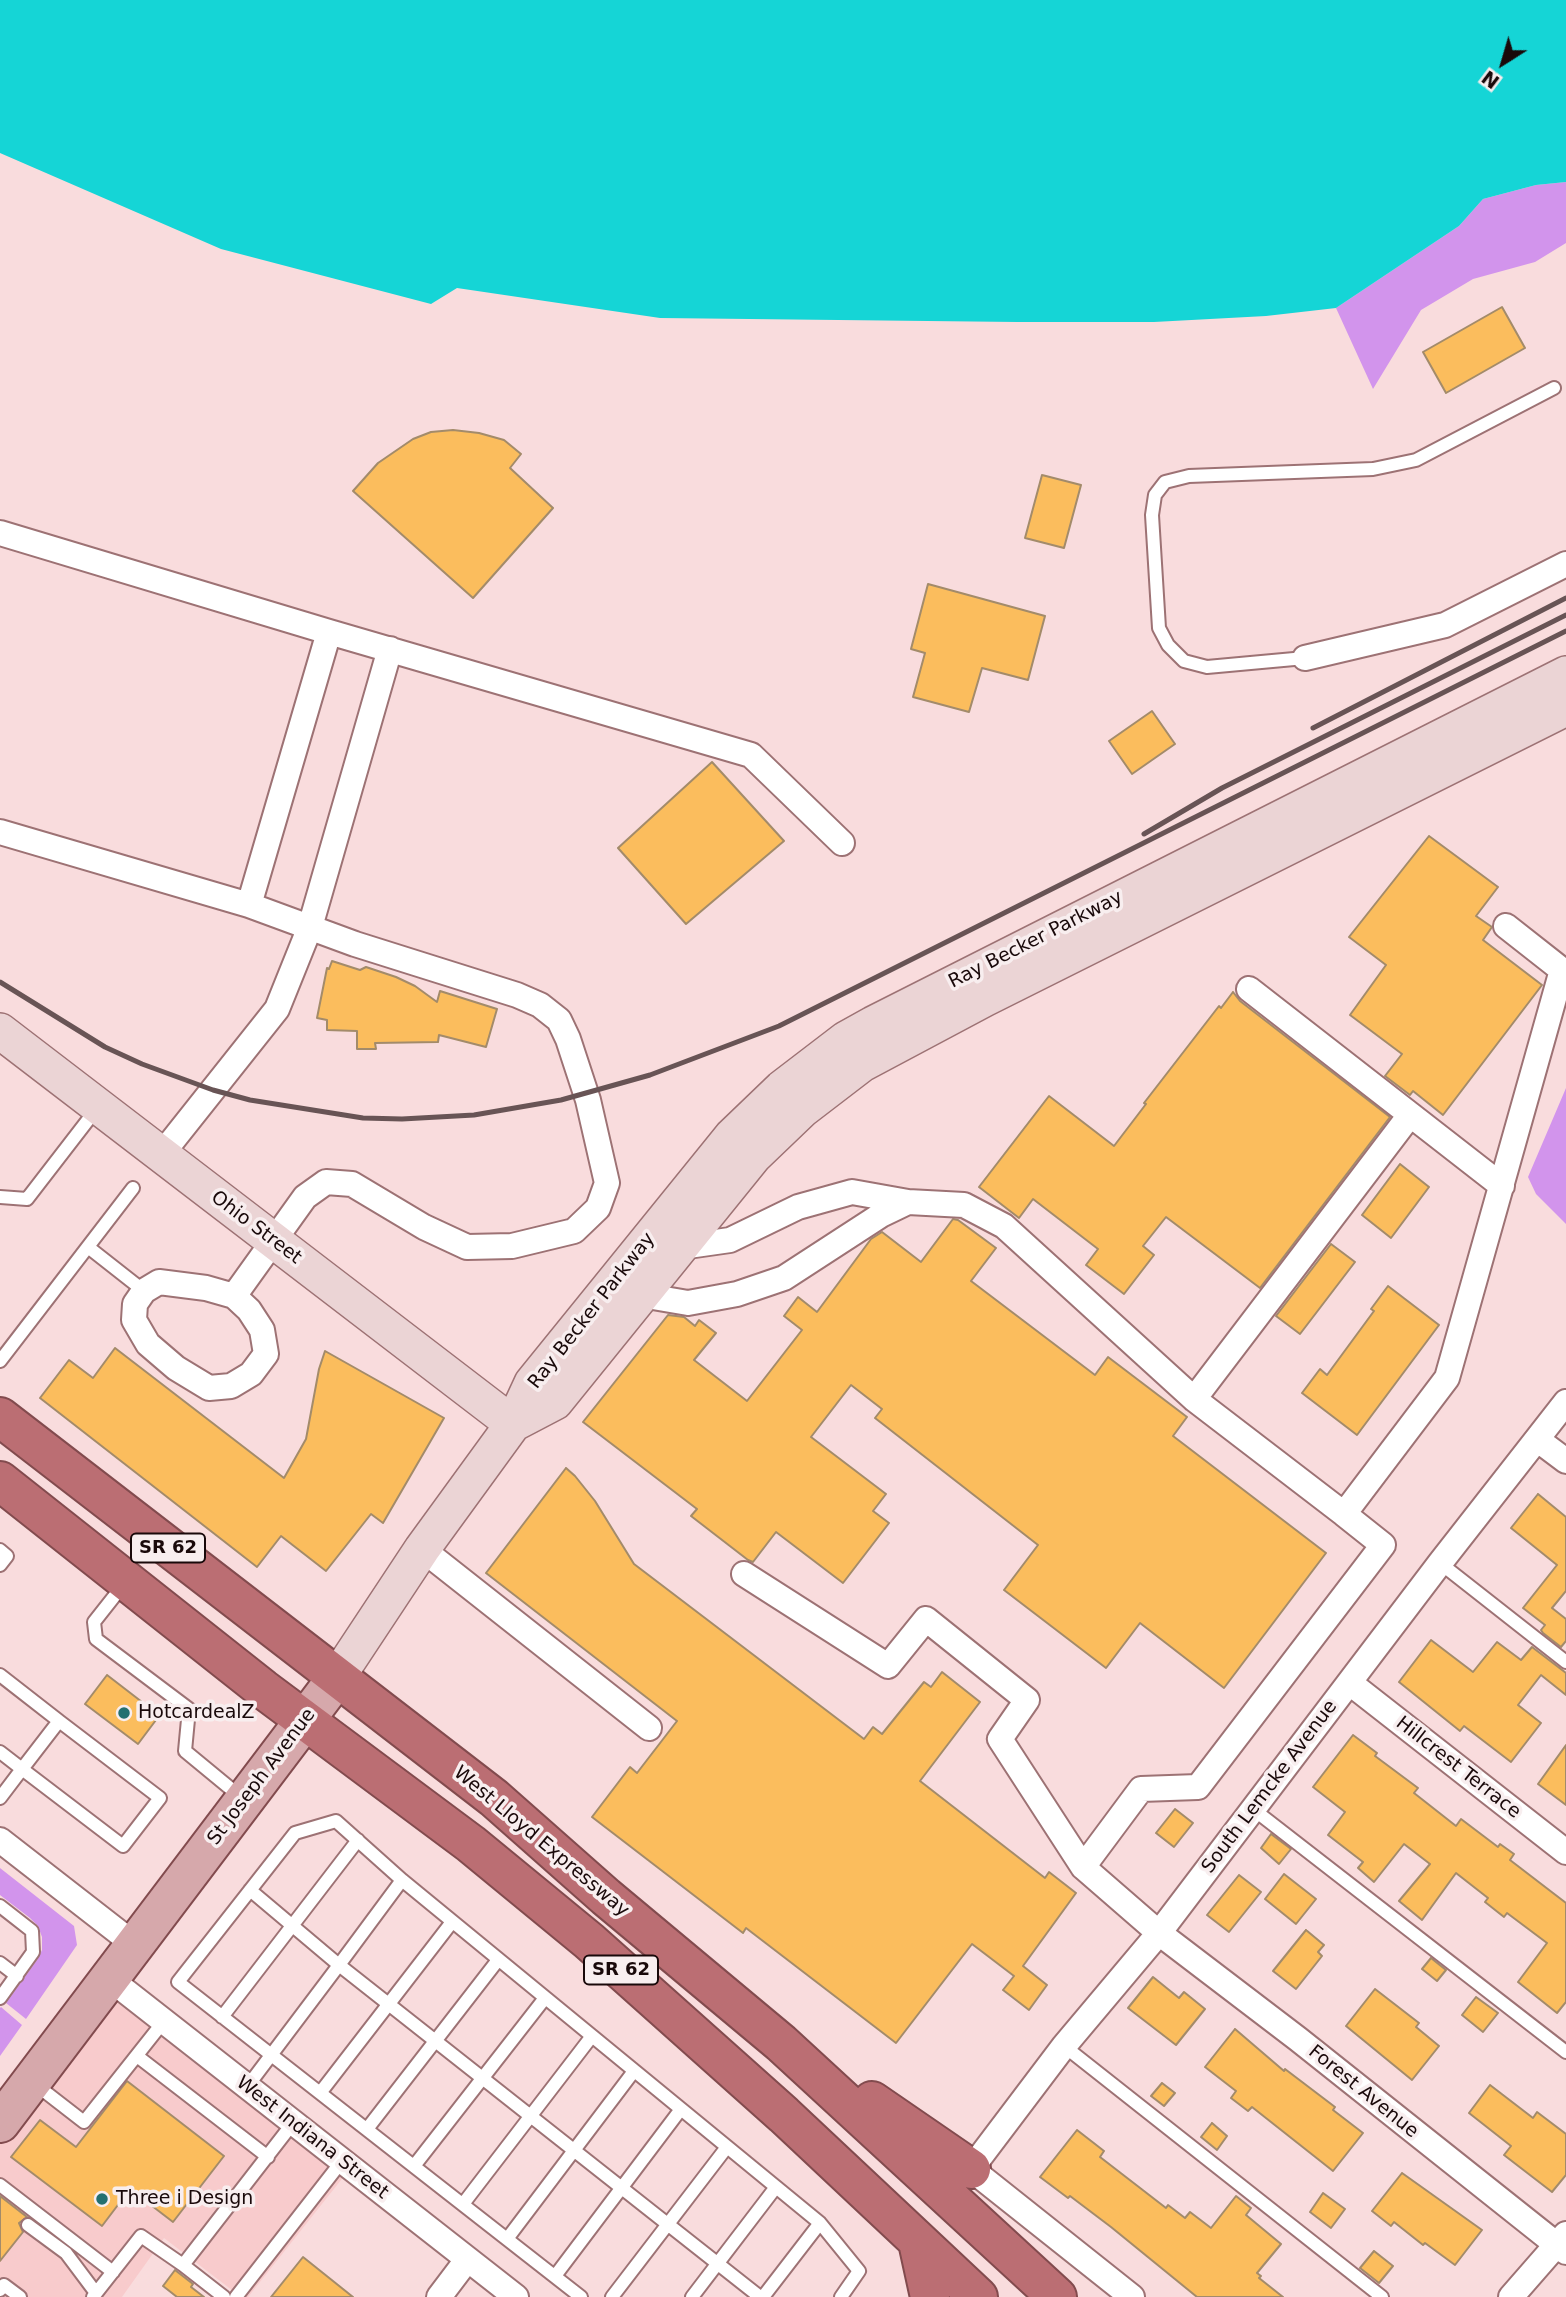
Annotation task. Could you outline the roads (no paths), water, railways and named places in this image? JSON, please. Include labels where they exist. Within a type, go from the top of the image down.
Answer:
[{"type":"highway","name":"West Lloyd Expressway","points":[[0,1417],[336,1679],[494,1798],[606,1898],[781,2043],[1057,2297]]},
{"type":"highway","name":"SR 62","points":[[0,1481],[305,1721],[471,1844],[589,1941],[784,2115],[978,2297]]},
{"type":"highway","points":[[781,2043],[908,2124],[971,2169]]},
{"type":"highway","points":[[918,2242],[930,2297]]},
{"type":"main road","name":"Ray Becker Parkway","points":[[513,1424],[532,1383],[732,1136],[782,1088],[846,1039],[973,972],[1566,674]]},
{"type":"main road","name":"Ray Becker Parkway","points":[[513,1424],[555,1402],[773,1137],[802,1110],[862,1064],[986,998],[1566,708]]},
{"type":"main road","name":"Ohio Street","points":[[0,1031],[513,1424]]},
{"type":"main road","name":"St Joseph Avenue","points":[[0,2123],[336,1679],[422,1549],[513,1424]]},
{"type":"street","points":[[0,533],[751,755],[842,843]]},
{"type":"street","points":[[1305,658],[1445,625],[1566,564]]},
{"type":"street","points":[[249,905],[329,632]]},
{"type":"street","points":[[161,1155],[277,1009],[310,927],[390,649]]},
{"type":"street","points":[[0,832],[249,905],[355,944],[516,995],[540,1005],[559,1020],[588,1100],[607,1183],[598,1208],[574,1231],[512,1246],[467,1247],[424,1227],[352,1184],[326,1182],[305,1197],[234,1296]]},
{"type":"street","points":[[1344,1514],[1447,1378],[1562,970],[1506,926]]},
{"type":"street","points":[[1249,989],[1502,1186]]},
{"type":"street","points":[[1195,1399],[1410,1115]]},
{"type":"street","points":[[681,1247],[730,1240],[798,1207],[852,1192],[908,1202],[964,1205],[1004,1226],[1195,1399],[1383,1545],[1198,1787],[1141,1789],[1083,1867]]},
{"type":"street","points":[[641,1295],[688,1303],[737,1294],[784,1278],[881,1214],[908,1202]]},
{"type":"street","points":[[159,1282],[206,1288],[234,1296],[250,1310],[262,1330],[265,1354],[251,1374],[231,1386],[209,1388],[176,1368],[148,1344],[134,1320],[135,1304],[144,1291],[159,1282]]},
{"type":"street","name":"South Lemcke Avenue","points":[[971,2169],[1064,2046],[1159,1933],[1566,1402]]},
{"type":"street","points":[[1538,1440],[1566,1461]]},
{"type":"street","points":[[422,1549],[649,1728]]},
{"type":"street","name":"Forest Avenue","points":[[744,1574],[888,1666],[926,1619],[1027,1700],[1000,1740],[1083,1867],[1159,1933],[1563,2244]]},
{"type":"street","name":"Hillcrest Terrace","points":[[1350,1683],[1566,1853]]},
{"type":"street","points":[[0,1840],[135,1945]]},
{"type":"street","name":"West Indiana Street","points":[[110,1979],[516,2297]]},
{"type":"street","points":[[971,2169],[1132,2297]]},
{"type":"street","points":[[1511,2297],[1563,2244]]},
{"type":"street","points":[[439,2297],[467,2260]]},
{"type":"lane","points":[[1305,658],[1207,667],[1184,661],[1168,645],[1159,628],[1152,515],[1155,495],[1166,482],[1189,476],[1373,469],[1416,460],[1554,388]]},
{"type":"lane","points":[[0,1197],[27,1199],[98,1107]]},
{"type":"lane","points":[[0,1361],[133,1188]]},
{"type":"lane","points":[[88,1247],[144,1291]]},
{"type":"lane","points":[[0,1550],[7,1556],[0,1565]]},
{"type":"lane","points":[[1440,1563],[1566,1662]]},
{"type":"lane","points":[[126,1582],[94,1622],[96,1639],[189,1709],[186,1751],[245,1800]]},
{"type":"lane","points":[[0,1675],[160,1798],[123,1846],[0,1752]]},
{"type":"lane","points":[[0,1798],[59,1721]]},
{"type":"lane","points":[[1253,1809],[1566,2052]]},
{"type":"lane","points":[[582,2297],[178,1982],[295,1833],[336,1821],[452,1922],[820,2222],[859,2271],[841,2297]]},
{"type":"lane","points":[[222,2017],[358,1840]]},
{"type":"lane","points":[[247,2087],[402,1880]]},
{"type":"lane","points":[[250,1890],[482,2079],[762,2297],[820,2222]]},
{"type":"lane","points":[[0,1906],[32,1931],[33,1952],[0,1998]]},
{"type":"lane","points":[[320,2093],[452,1922]]},
{"type":"lane","points":[[367,2129],[498,1960]]},
{"type":"lane","points":[[0,1963],[17,1976]]},
{"type":"lane","points":[[414,2166],[545,1998]]},
{"type":"lane","points":[[32,2081],[84,2122],[164,2021]]},
{"type":"lane","points":[[463,2204],[592,2036]]},
{"type":"lane","points":[[1064,2046],[1382,2297]]},
{"type":"lane","points":[[137,2056],[268,2157]]},
{"type":"lane","points":[[507,2239],[634,2071]]},
{"type":"lane","points":[[555,2276],[681,2109]]},
{"type":"lane","points":[[183,2265],[293,2123]]},
{"type":"lane","points":[[612,2297],[727,2147]]},
{"type":"lane","points":[[236,2297],[342,2161]]},
{"type":"lane","points":[[0,2185],[113,2272]]},
{"type":"lane","points":[[692,2297],[776,2187]]},
{"type":"lane","points":[[28,2225],[66,2253],[94,2295],[141,2236],[224,2297]]},
{"type":"lane","points":[[66,2253],[82,2248]]},
{"type":"lane","points":[[2,2287],[20,2297]]},
{"type":"water","points":[[0,0],[1566,0],[1566,182],[1536,185],[1483,199],[1459,226],[1336,308],[1266,316],[1154,322],[660,318],[457,288],[431,304],[221,249],[0,153]]},
{"type":"railway","points":[[1313,728],[1566,598]]},
{"type":"railway","points":[[1144,834],[1222,788],[1566,615]]},
{"type":"railway","points":[[0,982],[105,1047],[142,1064],[213,1090],[250,1100],[363,1118],[402,1119],[474,1115],[561,1100],[650,1075],[779,1026],[1566,631]]},
{"type":"place","name":"HotcardealZ","points":[[124,1713]]},
{"type":"place","name":"Three i Design","points":[[102,2199]]}]
